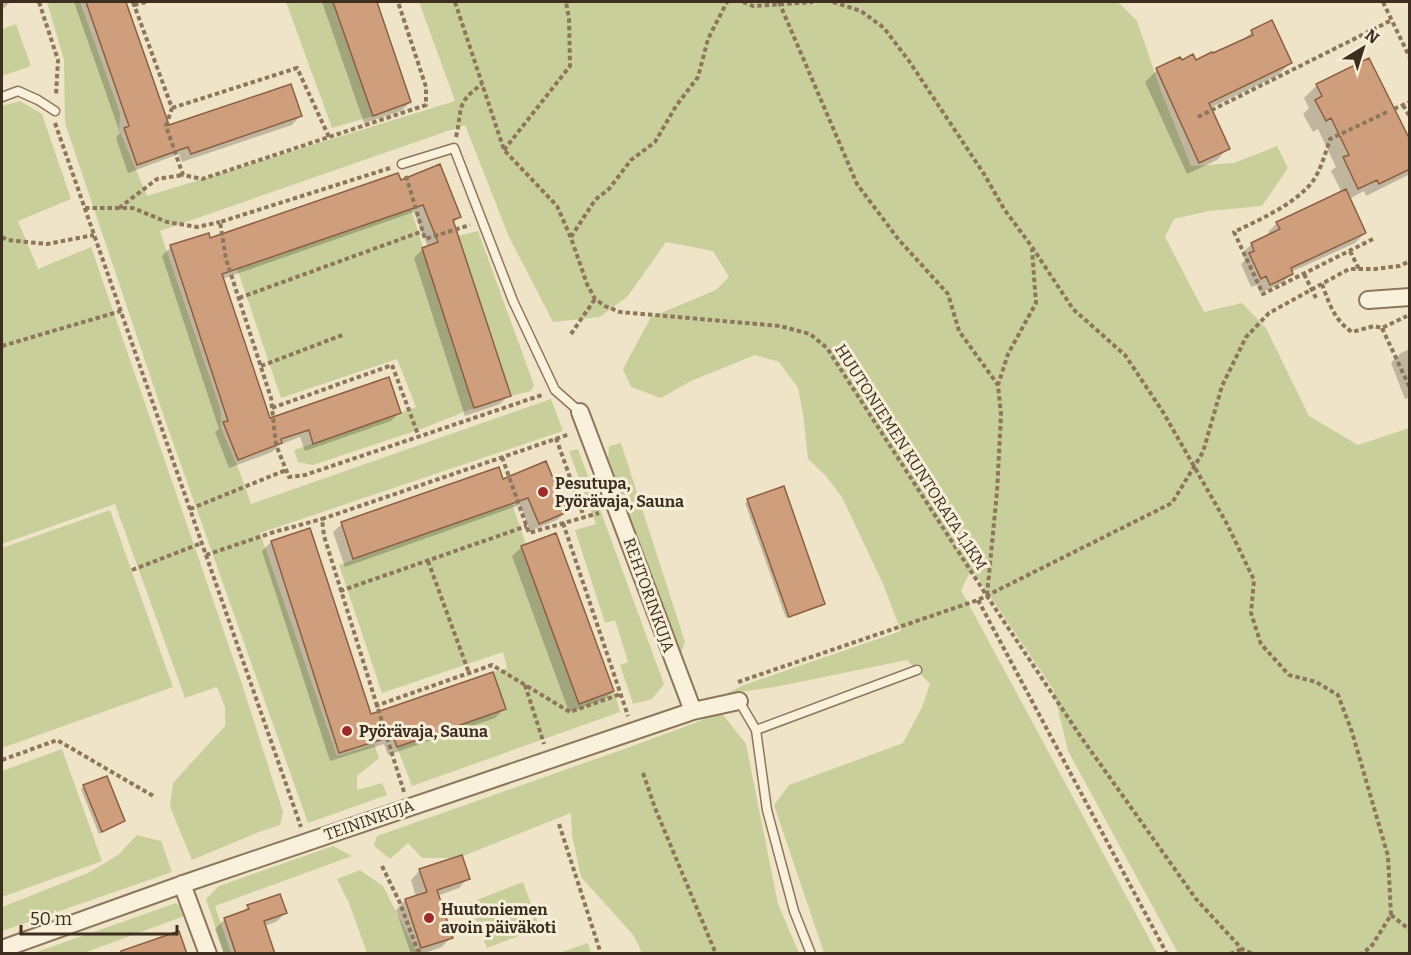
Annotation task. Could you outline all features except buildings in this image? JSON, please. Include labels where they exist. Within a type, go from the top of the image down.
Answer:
[{"type":"street","points":[[1368,300],[1410,297]]},
{"type":"street","name":"REHTORINKUJA","points":[[580,412],[693,711]]},
{"type":"street","name":"TEININKUJA","points":[[2,948],[182,884],[633,731],[693,711],[739,701]]},
{"type":"street","points":[[182,884],[208,954]]},
{"type":"lane","points":[[2,96],[18,91],[55,111]]},
{"type":"lane","points":[[402,164],[454,148],[513,301],[555,390],[580,412]]},
{"type":"lane","points":[[756,730],[917,670]]},
{"type":"lane","points":[[739,701],[756,730],[767,810],[794,911],[811,954]]},
{"type":"path","points":[[39,2],[58,60],[55,121],[306,842]]},
{"type":"path","points":[[146,2],[134,3],[172,108],[166,126],[183,175]]},
{"type":"path","points":[[118,209],[157,179],[183,175],[202,179],[426,105],[426,87],[398,2]]},
{"type":"path","points":[[456,2],[504,150],[557,206],[595,299],[571,334]]},
{"type":"path","points":[[504,150],[570,66],[569,19],[566,2]]},
{"type":"path","points":[[571,238],[595,200],[609,189],[631,160],[655,142],[676,106],[698,77],[708,39],[727,2]]},
{"type":"path","points":[[743,2],[753,6],[813,2]]},
{"type":"path","points":[[833,2],[861,11],[884,28],[909,61],[1073,309],[1125,355],[1163,412],[1227,524],[1254,580],[1251,613],[1261,644],[1288,675],[1316,682],[1338,695],[1352,732],[1388,856],[1391,915],[1371,947],[1361,954]]},
{"type":"path","points":[[1383,2],[1410,58]]},
{"type":"path","points":[[780,3],[857,184],[899,240],[948,294],[958,331],[998,385]]},
{"type":"path","points":[[1198,117],[1392,20]]},
{"type":"path","points":[[172,108],[297,68],[329,137]]},
{"type":"path","points":[[454,148],[461,106],[466,96],[482,84]]},
{"type":"path","points":[[1394,109],[1410,102]]},
{"type":"path","points":[[1402,105],[1410,117]]},
{"type":"path","points":[[1373,239],[1263,294],[1234,232],[1273,214],[1310,186],[1322,164],[1330,139],[1387,112]]},
{"type":"path","points":[[85,208],[133,208],[167,222],[197,227],[220,222],[402,164],[426,239],[482,221]]},
{"type":"path","points":[[220,222],[226,259],[271,398],[276,445],[288,477],[305,475],[555,390]]},
{"type":"path","points":[[238,298],[423,231]]},
{"type":"path","points":[[2,237],[7,240],[47,244],[94,235]]},
{"type":"path","points":[[987,596],[997,492],[1001,415],[998,385],[1008,354],[1036,303],[1032,247]]},
{"type":"path","points":[[1350,251],[1359,269]]},
{"type":"path","points":[[728,685],[978,600],[1172,503],[1203,452],[1222,386],[1246,337],[1269,313],[1349,270],[1399,266],[1410,261]]},
{"type":"path","points":[[1304,274],[1316,298]]},
{"type":"path","points":[[1322,284],[1329,306],[1341,325],[1352,332],[1374,327],[1382,328],[1410,315]]},
{"type":"path","name":"HUUTONIEMEN KUNTORATA 1,1KM","points":[[595,299],[620,312],[780,326],[810,334],[826,348],[1081,737],[1196,899],[1242,949],[1253,954]]},
{"type":"path","points":[[2,346],[121,311]]},
{"type":"path","points":[[1382,328],[1410,388]]},
{"type":"path","points":[[261,366],[345,334]]},
{"type":"path","points":[[272,408],[392,365],[419,437]]},
{"type":"path","points":[[206,555],[274,532],[322,519],[587,428]]},
{"type":"path","points":[[556,438],[585,517]]},
{"type":"path","points":[[502,457],[529,533],[617,507]]},
{"type":"path","points":[[190,509],[286,470]]},
{"type":"path","points":[[322,519],[324,536],[340,591],[409,807]]},
{"type":"path","points":[[563,523],[633,731]]},
{"type":"path","points":[[340,591],[527,526]]},
{"type":"path","points":[[132,570],[202,543]]},
{"type":"path","points":[[428,561],[469,673]]},
{"type":"path","points":[[978,600],[1167,954]]},
{"type":"path","points":[[375,706],[492,665],[570,712],[621,694]]},
{"type":"path","points":[[525,685],[544,746]]},
{"type":"path","points":[[2,760],[57,740],[155,797]]},
{"type":"path","points":[[643,774],[716,954]]},
{"type":"path","points":[[559,824],[601,954]]},
{"type":"path","points":[[382,866],[400,903],[417,949],[422,954]]},
{"type":"path","points":[[1391,915],[1410,930]]},
{"type":"path","points":[[1230,954],[1242,949]]},
{"type":"green space","points":[[47,2],[80,2],[120,113],[119,129],[147,196],[455,101],[419,2],[1118,2],[1137,21],[1161,91],[1191,166],[1234,163],[1277,146],[1288,168],[1262,206],[1209,211],[1174,219],[1165,237],[1204,312],[1242,303],[1266,328],[1309,416],[1358,445],[1409,428],[1409,953],[1178,953],[1068,751],[1053,689],[972,569],[961,590],[1157,953],[824,953],[774,805],[789,785],[903,743],[922,707],[930,684],[907,660],[775,687],[725,694],[744,685],[901,631],[883,584],[842,497],[825,475],[808,459],[798,388],[779,362],[755,355],[691,381],[661,398],[631,387],[623,369],[651,317],[716,290],[729,277],[713,251],[666,242],[628,296],[600,317],[553,322],[509,237],[465,125],[160,231],[221,411],[221,428],[251,504],[551,399],[563,431],[260,533],[337,756],[374,744],[379,758],[357,776],[357,790],[382,783],[387,795],[308,823],[164,417],[65,123],[64,60]]},
{"type":"green space","points":[[286,2],[333,2],[373,116],[332,128]]},
{"type":"green space","points":[[16,24],[31,66],[2,76],[2,29]]},
{"type":"green space","points":[[20,101],[42,114],[71,199],[18,221],[38,269],[91,247],[240,678],[283,812],[280,825],[192,860],[170,807],[173,783],[225,726],[225,707],[217,687],[185,698],[115,504],[2,544],[2,106]]},
{"type":"green space","points":[[411,209],[474,408],[424,428],[313,465],[298,462],[294,450],[416,407],[397,359],[281,398],[237,268]]},
{"type":"green space","points":[[478,231],[534,385],[531,391],[511,396],[458,236]]},
{"type":"green space","points":[[621,443],[685,642],[681,653],[675,657],[608,461],[609,446]]},
{"type":"green space","points":[[578,449],[664,684],[652,699],[633,704],[620,665],[628,662],[615,620],[605,623],[575,530],[596,524],[569,451]]},
{"type":"green space","points":[[512,504],[526,544],[521,546],[579,704],[614,691],[620,712],[412,786],[397,747],[506,709],[493,672],[507,668],[503,652],[382,693],[339,565]]},
{"type":"green space","points":[[110,510],[173,687],[2,748],[2,548]]},
{"type":"green space","points":[[720,711],[746,744],[778,904],[799,953],[642,953],[634,936],[581,877],[572,835],[571,813],[458,858],[422,858],[408,843],[390,859],[374,846],[377,836],[627,748],[700,721]]},
{"type":"green space","points":[[62,749],[102,861],[2,897],[2,771]]},
{"type":"green space","points":[[137,835],[161,841],[172,872],[2,931],[2,907],[88,873],[118,855]]},
{"type":"green space","points":[[333,846],[352,856],[215,906],[231,953],[224,953],[206,899],[219,886]]},
{"type":"green space","points":[[360,870],[383,886],[417,953],[367,953],[349,903],[337,879]]},
{"type":"green space","points":[[523,882],[540,928],[487,948],[469,903]]},
{"type":"green space","points":[[176,903],[185,909],[187,915],[84,953],[31,954]]},
{"type":"green space","points":[[588,943],[591,953],[559,953]]},
{"type":"place","name":"Pesutupa, Pyörävaja, Sauna","points":[[543,492]]},
{"type":"place","name":"Pyörävaja, Sauna","points":[[347,731]]},
{"type":"place","name":"Huutoniemen avoin päiväkoti","points":[[429,918]]}]
